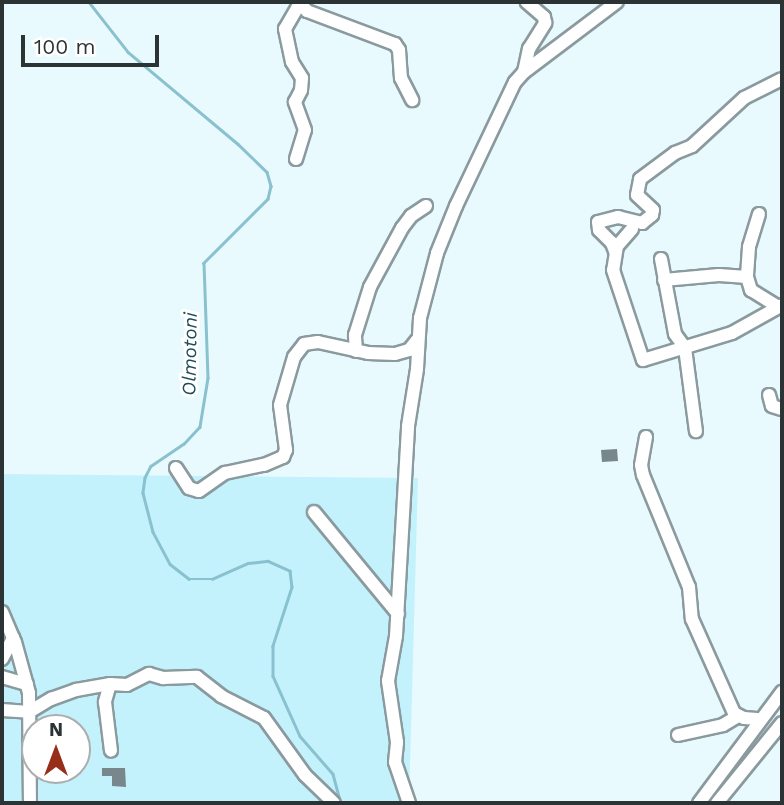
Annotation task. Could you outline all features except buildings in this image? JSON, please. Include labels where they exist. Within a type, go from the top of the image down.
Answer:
[{"type":"street","points":[[524,72],[529,49],[545,23],[544,17],[527,2]]},
{"type":"street","points":[[409,803],[395,762],[397,742],[388,681],[398,614],[408,426],[422,304],[456,206],[515,82],[524,72],[617,2]]},
{"type":"street","points":[[296,159],[305,130],[295,102],[301,90],[302,79],[292,62],[285,29],[291,13],[299,3],[337,24],[395,44],[400,54],[401,78],[412,100]]},
{"type":"street","points":[[780,306],[732,333],[651,360],[642,359],[630,314],[614,274],[615,251],[612,243],[599,230],[598,222],[618,217],[642,223],[652,215],[653,210],[637,195],[639,179],[675,153],[692,146],[744,98],[782,79]]},
{"type":"street","points":[[356,351],[355,335],[370,287],[402,228],[411,216],[426,206]]},
{"type":"street","points":[[758,214],[749,247],[747,277],[751,290],[780,306]]},
{"type":"street","points":[[615,251],[632,229]]},
{"type":"street","points":[[661,259],[676,334],[685,348],[696,431]]},
{"type":"street","points":[[664,281],[719,275],[747,277]]},
{"type":"street","points":[[176,468],[189,488],[199,491],[225,473],[280,460],[286,450],[279,410],[297,350],[304,344],[318,342],[356,351],[402,353],[417,340]]},
{"type":"street","points":[[769,395],[772,406],[782,409]]},
{"type":"street","points":[[646,437],[641,465],[643,475],[689,587],[692,619],[725,696],[738,716]]},
{"type":"street","points":[[314,513],[398,614]]},
{"type":"street","points":[[2,612],[27,684],[30,803]]},
{"type":"street","points":[[2,659],[13,638]]},
{"type":"street","points":[[2,710],[29,712],[51,699],[110,684],[127,685],[149,674],[163,678],[200,678],[221,696],[264,718],[302,770],[334,803]]},
{"type":"street","points":[[2,677],[27,684]]},
{"type":"street","points":[[110,684],[105,702],[111,751]]},
{"type":"street","points":[[699,803],[782,692]]},
{"type":"street","points":[[678,735],[723,725],[738,716],[760,719]]},
{"type":"street","points":[[717,803],[782,723]]},
{"type":"shaded area","points":[[2,474],[418,478],[409,803],[2,803]]},
{"type":"waterway","name":"Olmotoni","points":[[89,2],[128,52],[238,144],[267,172],[271,186],[268,199],[204,263],[208,378],[200,427],[184,444],[151,466],[145,478],[143,493],[153,532],[170,564],[189,579],[212,579],[248,563],[268,561],[290,571],[292,587],[273,646],[273,676],[300,736],[333,774],[341,803]]}]
